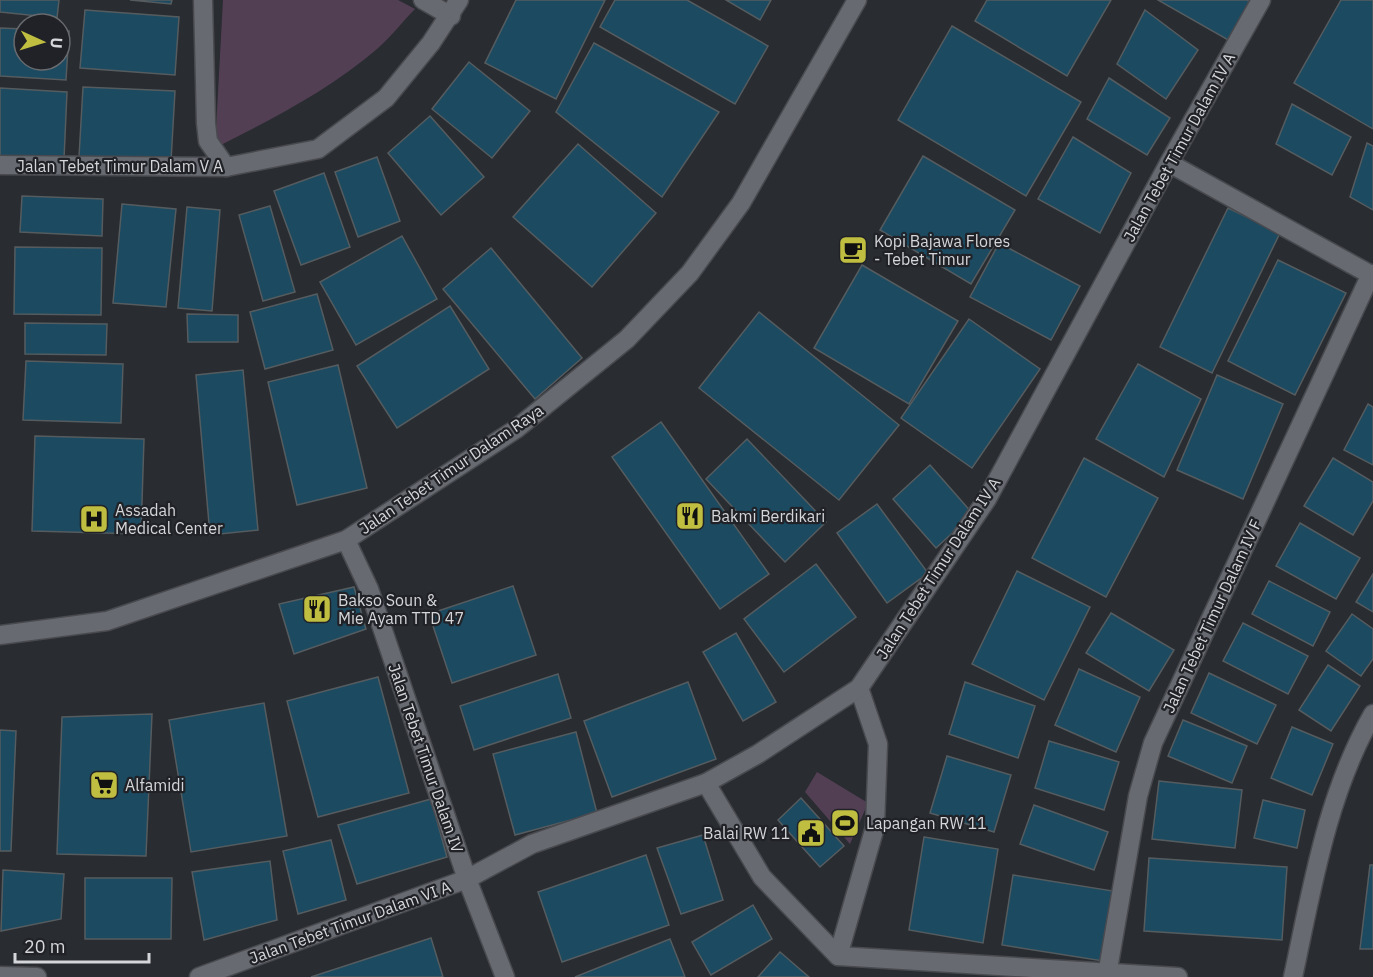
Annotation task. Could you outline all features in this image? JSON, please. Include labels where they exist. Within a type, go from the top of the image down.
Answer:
[{"type":"street","points":[[203,0],[208,141],[226,167]]},
{"type":"street","points":[[423,0],[455,8]]},
{"type":"street","name":"Jalan Tebet Timur Dalam Raya","points":[[0,635],[107,621],[346,540],[516,429],[627,339],[690,273],[741,203],[856,0]]},
{"type":"street","name":"Jalan Tebet Timur Dalam IV A","points":[[467,879],[531,844],[706,783],[758,753],[859,688],[987,499],[1261,0]]},
{"type":"street","name":"Jalan Tebet Timur Dalam V A","points":[[0,165],[226,167],[318,149],[386,98],[455,8]]},
{"type":"street","points":[[1169,164],[1372,275]]},
{"type":"street","name":"Jalan Tebet Timur Dalam IV F","points":[[1107,975],[1138,796],[1153,743],[1372,275]]},
{"type":"street","name":"Jalan Tebet Timur Dalam IV","points":[[346,540],[369,589],[467,879],[506,977]]},
{"type":"street","points":[[838,956],[876,827],[878,744],[859,688]]},
{"type":"street","points":[[1293,977],[1324,830],[1359,739],[1373,714]]},
{"type":"street","points":[[706,783],[762,876],[838,956],[1107,975],[1178,977]]},
{"type":"street","name":"Jalan Tebet Timur Dalam VI A","points":[[199,977],[467,879]]},
{"type":"street","points":[[0,976],[37,977]]},
{"type":"shaded area","points":[[223,0],[398,0],[415,9],[382,44],[339,78],[278,115],[215,148]]},
{"type":"shaded area","name":"Lapangan RW 11","points":[[817,772],[868,803],[850,844],[805,792]]},
{"type":"building","points":[[0,0],[59,0],[58,12],[0,12]]},
{"type":"building","points":[[130,0],[172,0],[171,4]]},
{"type":"building","points":[[516,0],[605,0],[556,99],[485,63]]},
{"type":"building","points":[[615,0],[687,0],[768,46],[735,104],[600,27]]},
{"type":"building","points":[[726,0],[771,0],[760,20]]},
{"type":"building","points":[[987,0],[1111,0],[1067,76],[975,21]]},
{"type":"building","points":[[1158,0],[1247,0],[1252,3],[1230,41]]},
{"type":"building","points":[[1341,0],[1373,0],[1373,129],[1294,83]]},
{"type":"building","points":[[85,10],[179,17],[175,75],[80,68]]},
{"type":"building","points":[[1145,10],[1198,50],[1166,99],[1117,64]]},
{"type":"building","points":[[952,26],[1081,102],[1026,196],[898,120]]},
{"type":"building","points":[[0,28],[12,28],[12,72],[66,72],[66,80],[0,76]]},
{"type":"building","points":[[594,43],[719,112],[662,197],[556,112]]},
{"type":"building","points":[[469,62],[530,111],[492,158],[432,109]]},
{"type":"building","points":[[1109,78],[1170,118],[1147,155],[1087,119]]},
{"type":"building","points":[[83,87],[175,91],[171,161],[79,157]]},
{"type":"building","points":[[0,88],[67,92],[64,159],[0,157]]},
{"type":"building","points":[[1292,104],[1351,137],[1332,175],[1276,144]]},
{"type":"building","points":[[430,116],[484,177],[441,215],[388,153]]},
{"type":"building","points":[[1073,137],[1131,173],[1100,233],[1038,199]]},
{"type":"building","points":[[1367,143],[1373,146],[1373,210],[1350,197]]},
{"type":"building","points":[[578,144],[656,213],[592,287],[513,217]]},
{"type":"building","points":[[923,156],[1015,210],[971,284],[880,230]]},
{"type":"building","points":[[377,157],[400,221],[358,237],[335,172]]},
{"type":"building","points":[[324,173],[350,247],[301,265],[274,191]]},
{"type":"building","points":[[22,196],[103,199],[102,236],[20,232]]},
{"type":"building","points":[[122,204],[176,209],[166,307],[113,303]]},
{"type":"building","points":[[270,206],[295,292],[263,301],[239,215]]},
{"type":"building","points":[[187,207],[220,210],[212,311],[178,308]]},
{"type":"building","points":[[1228,208],[1280,233],[1212,373],[1160,347]]},
{"type":"building","points":[[402,236],[437,299],[356,345],[320,282]]},
{"type":"building","points":[[999,243],[1080,286],[1051,340],[970,297]]},
{"type":"building","points":[[15,247],[102,248],[101,315],[14,314]]},
{"type":"building","points":[[491,248],[582,358],[535,399],[443,289]]},
{"type":"building","points":[[1278,260],[1346,293],[1295,395],[1228,361]]},
{"type":"building","points":[[862,265],[958,321],[909,404],[814,348]]},
{"type":"building","points":[[317,294],[333,350],[265,369],[250,312]]},
{"type":"building","points":[[450,306],[489,369],[397,428],[357,366]]},
{"type":"building","points":[[759,312],[899,425],[839,500],[699,388]]},
{"type":"building","points":[[187,314],[238,315],[238,342],[188,342]]},
{"type":"building","points":[[969,319],[1040,369],[972,468],[901,418]]},
{"type":"building","points":[[25,323],[107,324],[106,355],[25,354]]},
{"type":"building","points":[[26,361],[123,364],[121,423],[23,420]]},
{"type":"building","points":[[1138,364],[1201,399],[1164,477],[1096,439]]},
{"type":"building","points":[[338,365],[367,488],[297,505],[268,382]]},
{"type":"building","points":[[243,370],[258,530],[210,535],[196,375]]},
{"type":"building","points":[[1217,375],[1283,404],[1243,499],[1177,470]]},
{"type":"building","points":[[1368,404],[1373,407],[1373,465],[1344,450]]},
{"type":"building","name":"Bakmi Berdikari","points":[[661,422],[769,574],[720,609],[612,457]]},
{"type":"building","points":[[35,436],[144,439],[141,534],[32,531]]},
{"type":"building","points":[[747,439],[826,522],[785,562],[706,479]]},
{"type":"building","points":[[1084,458],[1158,498],[1106,597],[1032,558]]},
{"type":"building","points":[[1333,458],[1373,482],[1373,501],[1353,535],[1304,506]]},
{"type":"building","points":[[930,465],[973,514],[936,548],[893,499]]},
{"type":"building","points":[[877,504],[928,573],[887,603],[837,533]]},
{"type":"building","points":[[1300,523],[1360,558],[1336,599],[1276,566]]},
{"type":"building","points":[[816,564],[856,617],[784,672],[744,619]]},
{"type":"building","points":[[1017,571],[1090,607],[1044,700],[972,664]]},
{"type":"building","points":[[1373,574],[1373,612],[1356,602]]},
{"type":"building","points":[[1269,581],[1330,612],[1313,646],[1252,614]]},
{"type":"building","points":[[513,586],[536,655],[452,683],[429,614]]},
{"type":"building","points":[[354,587],[366,629],[294,654],[279,604]]},
{"type":"building","points":[[1111,613],[1174,650],[1149,691],[1086,653]]},
{"type":"building","points":[[1352,614],[1373,629],[1373,659],[1361,676],[1326,651]]},
{"type":"building","points":[[1243,623],[1308,656],[1288,694],[1223,661]]},
{"type":"building","points":[[736,633],[776,702],[743,721],[703,652]]},
{"type":"building","points":[[1328,665],[1360,686],[1331,731],[1299,710]]},
{"type":"building","points":[[1079,669],[1140,697],[1116,752],[1055,725]]},
{"type":"building","points":[[1209,673],[1276,705],[1257,744],[1191,713]]},
{"type":"building","points":[[558,674],[571,718],[474,750],[460,706]]},
{"type":"building","points":[[378,677],[409,793],[318,817],[287,701]]},
{"type":"building","points":[[688,682],[716,759],[612,797],[584,721]]},
{"type":"building","points":[[965,682],[1035,706],[1018,758],[949,734]]},
{"type":"building","points":[[264,703],[287,836],[191,852],[169,720]]},
{"type":"building","name":"Alfamidi","points":[[152,714],[146,856],[57,854],[62,717]]},
{"type":"building","points":[[1183,720],[1247,746],[1232,783],[1168,756]]},
{"type":"building","points":[[1292,727],[1333,744],[1312,795],[1271,778]]},
{"type":"building","points":[[0,730],[16,731],[11,851],[0,851]]},
{"type":"building","points":[[576,732],[597,813],[515,835],[493,754]]},
{"type":"building","points":[[1049,741],[1119,762],[1104,810],[1035,788]]},
{"type":"building","points":[[947,756],[1011,775],[994,832],[930,813]]},
{"type":"building","points":[[1159,781],[1242,790],[1235,848],[1152,839]]},
{"type":"building","name":"Balai RW 11","points":[[801,798],[844,846],[820,867],[778,820]]},
{"type":"building","points":[[431,799],[447,857],[357,884],[338,825]]},
{"type":"building","points":[[1263,800],[1305,810],[1297,848],[1254,838]]},
{"type":"building","points":[[1034,805],[1108,832],[1094,870],[1020,844]]},
{"type":"building","points":[[703,835],[723,900],[681,914],[657,848]]},
{"type":"building","points":[[924,837],[998,849],[983,943],[909,930]]},
{"type":"building","points":[[331,840],[346,900],[298,914],[283,851]]},
{"type":"building","points":[[646,855],[669,925],[562,962],[538,892]]},
{"type":"building","points":[[1149,858],[1287,867],[1282,940],[1144,931]]},
{"type":"building","points":[[270,861],[277,920],[204,940],[192,872]]},
{"type":"building","points":[[1370,865],[1373,865],[1373,949],[1360,949]]},
{"type":"building","points":[[3,870],[64,874],[61,919],[1,931]]},
{"type":"building","points":[[1013,875],[1113,891],[1103,961],[1002,945]]},
{"type":"building","points":[[85,878],[172,878],[171,939],[85,939]]},
{"type":"building","points":[[753,905],[772,939],[711,975],[692,942]]},
{"type":"building","points":[[431,938],[443,977],[311,977]]},
{"type":"building","points":[[670,939],[685,977],[575,977]]},
{"type":"building","points":[[780,952],[809,977],[758,977]]},
{"type":"place","name":"Kopi Bajawa Flores - Tebet Timur","points":[[853,250]]},
{"type":"place","name":"Bakmi Berdikari","points":[[690,516]]},
{"type":"place","name":"Assadah Medical Center","points":[[94,519]]},
{"type":"place","name":"Bakso Soun & Mie Ayam TTD 47","points":[[317,609]]},
{"type":"place","name":"Alfamidi","points":[[104,785]]},
{"type":"place","name":"Lapangan RW 11","points":[[845,823]]},
{"type":"place","name":"Balai RW 11","points":[[811,833]]}]
